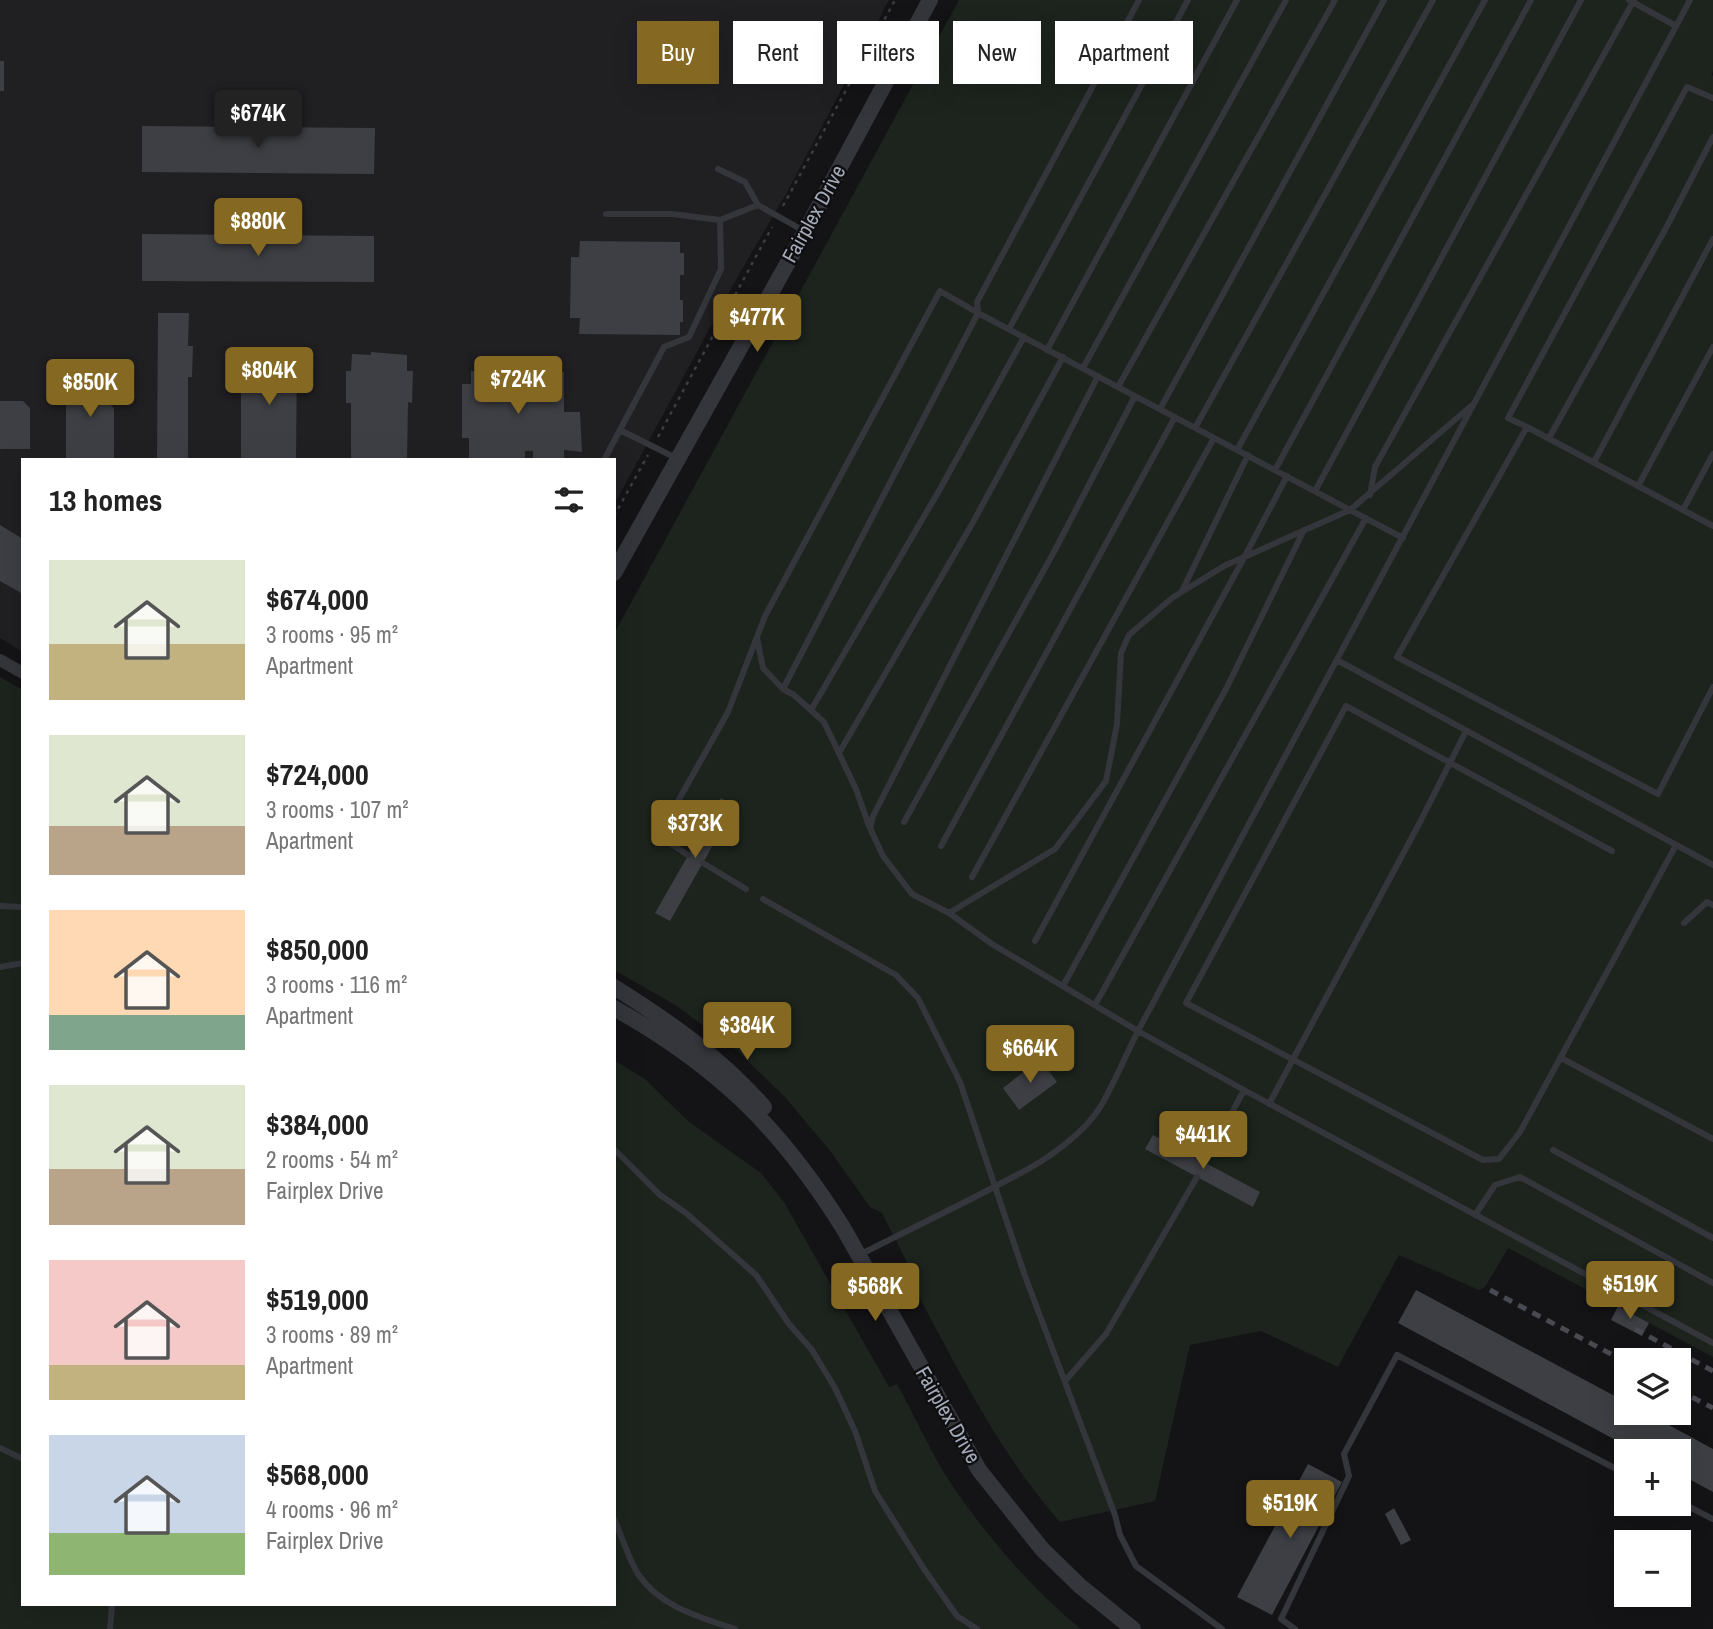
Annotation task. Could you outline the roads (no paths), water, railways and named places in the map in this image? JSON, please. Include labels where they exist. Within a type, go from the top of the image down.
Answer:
[{"type":"street","name":"Fairplex Drive","points":[[616,569],[930,0]]},
{"type":"street","points":[[0,660],[21,672]]},
{"type":"street","points":[[616,989],[691,1038],[743,1083],[810,1159],[819,1189]]},
{"type":"street","name":"Fairplex Drive","points":[[616,1010],[657,1032],[713,1073],[782,1140],[819,1189],[979,1470],[1042,1549],[1080,1586],[1133,1629]]},
{"type":"lane","points":[[783,689],[978,313],[977,302],[1139,0]]},
{"type":"lane","points":[[1009,329],[1188,0]]},
{"type":"lane","points":[[1048,349],[1237,0]]},
{"type":"lane","points":[[1083,369],[1286,0]]},
{"type":"lane","points":[[1118,387],[1335,0]]},
{"type":"lane","points":[[1160,409],[1384,0]]},
{"type":"lane","points":[[1195,428],[1433,0]]},
{"type":"lane","points":[[1237,450],[1485,0]]},
{"type":"lane","points":[[1275,470],[1531,0]]},
{"type":"lane","points":[[1315,491],[1581,0]]},
{"type":"lane","points":[[858,1255],[1041,1163],[1062,1147],[1101,1107],[1138,1031],[1690,0]]},
{"type":"lane","points":[[1370,495],[1375,467],[1632,1],[1676,26]]},
{"type":"lane","points":[[1713,98],[1687,87],[1508,418],[1713,526]]},
{"type":"lane","points":[[1549,438],[1666,228],[1713,137]]},
{"type":"lane","points":[[718,169],[745,183],[758,205],[804,232]]},
{"type":"lane","points":[[606,214],[673,214],[720,220],[758,205]]},
{"type":"lane","points":[[605,458],[664,347],[689,337],[721,269],[720,220]]},
{"type":"lane","points":[[1594,462],[1713,239]]},
{"type":"lane","points":[[688,855],[668,842],[663,828],[728,712],[765,616],[940,291],[1403,537]]},
{"type":"lane","points":[[811,710],[933,501],[1024,337]]},
{"type":"lane","points":[[1639,486],[1713,346]]},
{"type":"lane","points":[[839,753],[972,524],[1063,358]]},
{"type":"lane","points":[[870,828],[873,816],[1098,376]]},
{"type":"lane","points":[[904,822],[1055,550],[1135,396]]},
{"type":"lane","points":[[949,914],[1055,849],[1106,781],[1117,724],[1121,653],[1129,635],[1181,593],[1224,566],[1350,510],[1475,403]]},
{"type":"lane","points":[[942,846],[1175,417]]},
{"type":"lane","points":[[1527,426],[1397,657],[1658,794],[1713,687]]},
{"type":"lane","points":[[620,430],[678,459]]},
{"type":"lane","points":[[972,877],[1214,438]]},
{"type":"lane","points":[[1683,510],[1713,454]]},
{"type":"lane","points":[[1181,593],[1248,455]]},
{"type":"lane","points":[[1035,941],[1287,476]]},
{"type":"lane","points":[[1095,1005],[1366,518]]},
{"type":"lane","points":[[1063,986],[1226,689],[1304,530]]},
{"type":"lane","points":[[757,637],[763,668],[783,689],[794,695],[824,722],[883,856],[912,894],[1138,1031],[1713,1343]]},
{"type":"lane","points":[[1337,660],[1713,865]]},
{"type":"lane","points":[[1612,851],[1346,706],[1186,1003],[1483,1160],[1499,1159],[1520,1132],[1676,845]]},
{"type":"lane","points":[[1269,1104],[1466,731]]},
{"type":"lane","points":[[703,863],[746,889]]},
{"type":"lane","points":[[763,899],[896,975],[918,998],[960,1082],[1016,1250],[1115,1515],[1120,1535],[1136,1566],[1222,1629]]},
{"type":"lane","points":[[1684,923],[1707,902],[1713,905]]},
{"type":"lane","points":[[0,906],[21,907]]},
{"type":"lane","points":[[0,967],[21,963]]},
{"type":"lane","points":[[1561,1058],[1713,1139]]},
{"type":"lane","points":[[1205,1163],[1244,1090]]},
{"type":"lane","points":[[1553,1150],[1713,1238]]},
{"type":"lane","points":[[616,1151],[660,1195],[696,1222],[756,1275],[789,1324],[812,1350],[835,1388],[855,1431],[874,1491],[957,1616],[977,1629]]},
{"type":"lane","points":[[1065,1381],[1106,1334],[1197,1177]]},
{"type":"lane","points":[[1475,1215],[1494,1185],[1520,1177],[1713,1283]]},
{"type":"lane","points":[[1295,1629],[1281,1619],[1349,1476],[1345,1454],[1397,1355],[1614,1468]]},
{"type":"lane","points":[[0,1448],[21,1458]]},
{"type":"lane","points":[[1691,1508],[1713,1519]]},
{"type":"lane","points":[[616,1524],[638,1573],[656,1594],[687,1613],[735,1629]]},
{"type":"lane","points":[[110,1629],[113,1606]]},
{"type":"railway","points":[[1490,1290],[1614,1356]]},
{"type":"railway","points":[[1635,1329],[1713,1371]]},
{"type":"railway","points":[[1691,1397],[1713,1408]]}]
